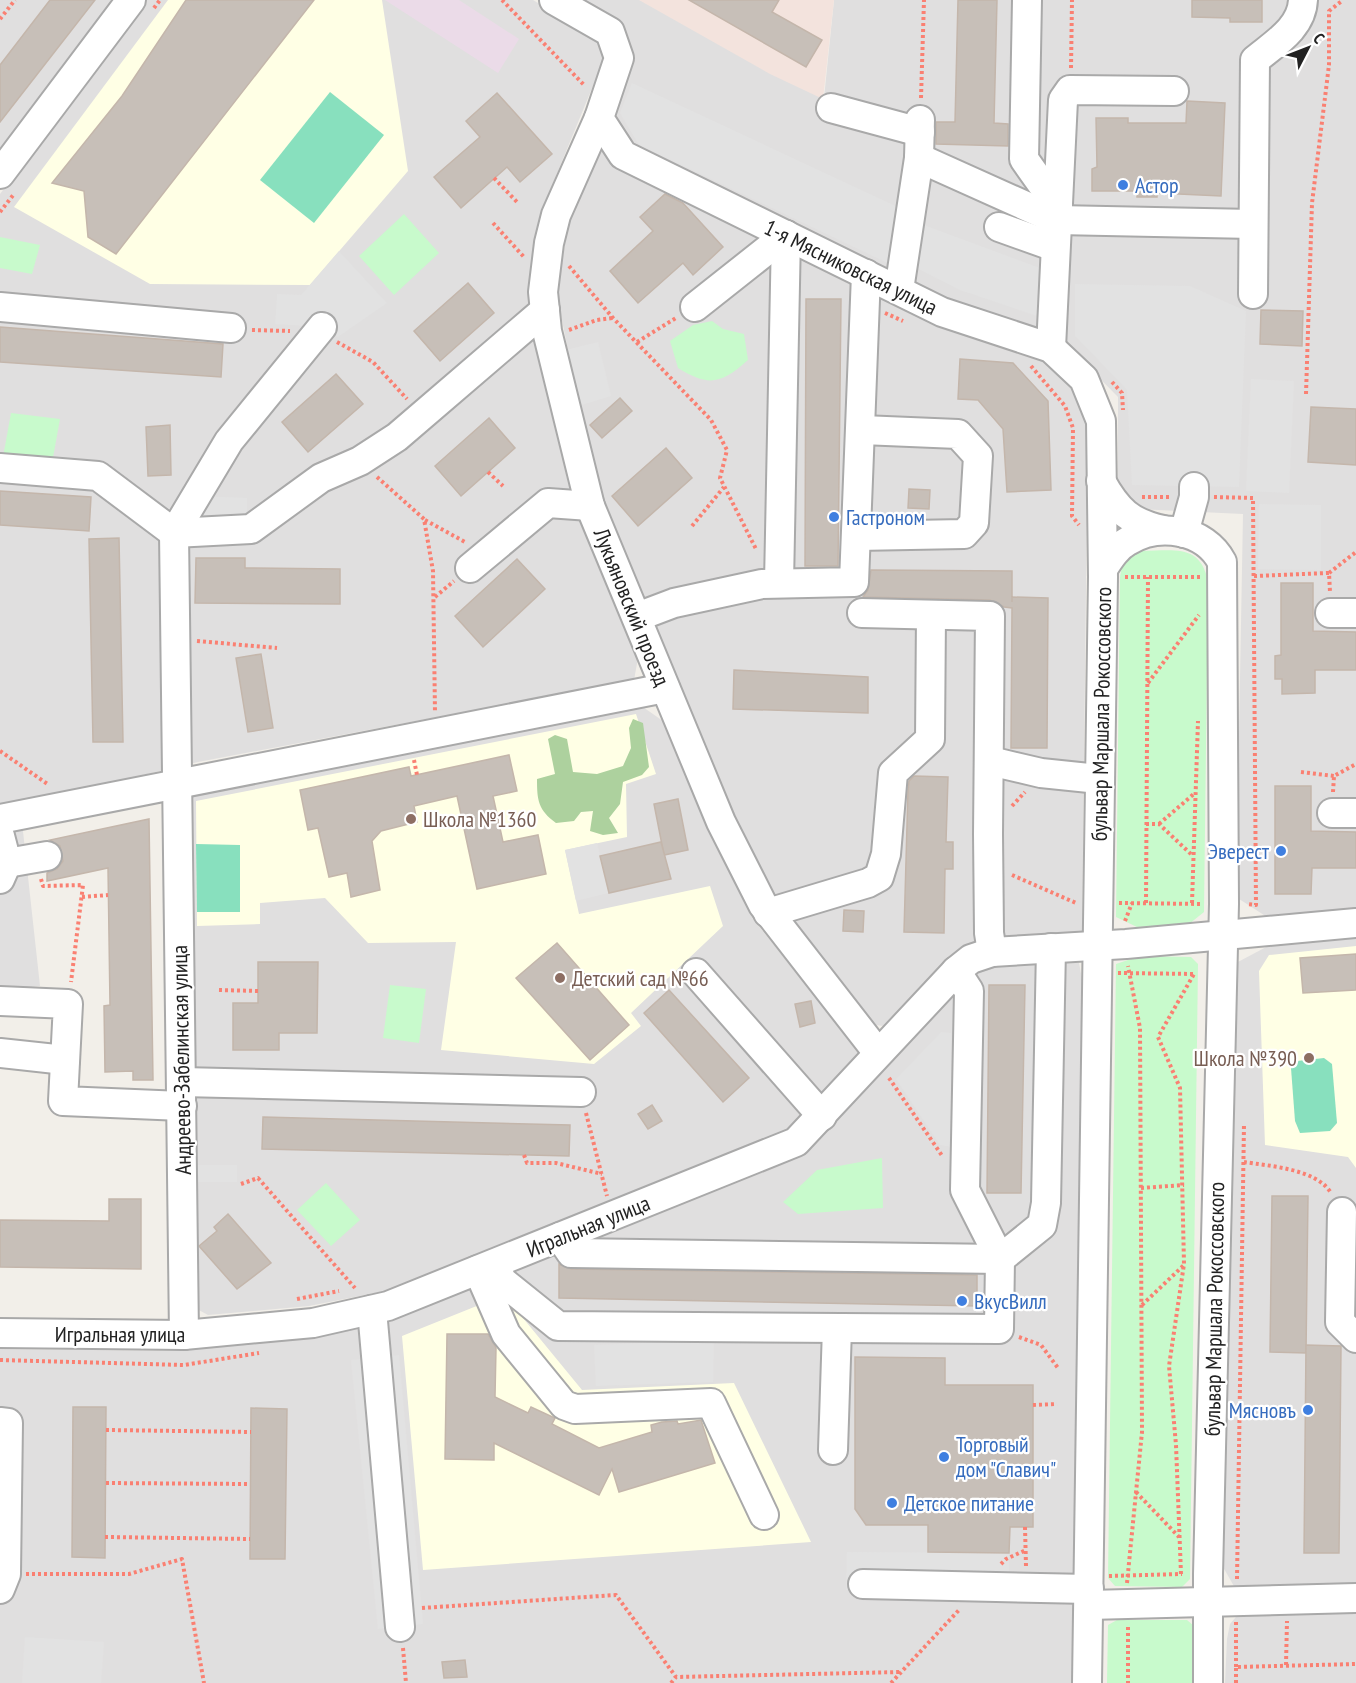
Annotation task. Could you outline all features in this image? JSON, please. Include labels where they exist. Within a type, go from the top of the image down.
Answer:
[{"type":"street","points":[[0,174],[131,0]]},
{"type":"street","points":[[554,0],[610,32],[619,58],[602,110]]},
{"type":"street","points":[[1027,0],[1024,159],[1057,225]]},
{"type":"street","points":[[1253,294],[1255,60],[1292,30],[1303,9],[1304,0]]},
{"type":"street","points":[[1039,354],[1057,225],[1063,100],[1070,90],[1174,91]]},
{"type":"street","points":[[831,108],[920,137],[1057,225]]},
{"type":"street","name":"1-я Мясниковская улица","points":[[602,110],[622,155],[942,312],[1039,354],[1084,379],[1101,421],[1101,481],[1114,573]]},
{"type":"street","name":"Лукьяновский проезд","points":[[602,110],[556,215],[544,279],[546,321],[590,506],[721,822],[768,913],[884,1065]]},
{"type":"street","points":[[899,290],[920,137]]},
{"type":"street","points":[[999,227],[1253,224]]},
{"type":"street","points":[[695,307],[786,235]]},
{"type":"street","points":[[770,584],[786,235]]},
{"type":"street","points":[[637,617],[674,603],[770,584],[854,582],[858,536],[866,274]]},
{"type":"street","points":[[0,307],[240,329]]},
{"type":"street","points":[[0,468],[98,476],[174,532],[250,529],[321,478],[360,461],[546,321]]},
{"type":"street","points":[[174,532],[230,441],[320,330]]},
{"type":"street","points":[[858,536],[964,534],[974,523],[978,456],[958,434],[862,430]]},
{"type":"street","points":[[1101,481],[1113,503],[1132,519],[1174,532],[1194,497],[1194,487]]},
{"type":"street","points":[[478,561],[548,503],[590,506]]},
{"type":"street","name":"Андреево-Забелинская улица","points":[[174,532],[179,785],[184,1335]]},
{"type":"street","name":"бульвар Маршала Рокоссовского","points":[[1088,1683],[1099,779],[1114,573],[1117,550],[1130,540],[1174,532],[1206,541],[1222,562],[1222,935],[1201,1594],[1208,1683]]},
{"type":"street","points":[[862,613],[990,616],[989,933],[992,952]]},
{"type":"street","points":[[768,913],[868,883],[879,877],[886,854],[892,773],[930,739],[931,615]]},
{"type":"street","points":[[0,819],[664,688]]},
{"type":"street","points":[[990,761],[1041,773],[1099,779]]},
{"type":"street","points":[[2,860],[41,857]]},
{"type":"street","points":[[1098,945],[1356,922]]},
{"type":"street","name":"Игральная улица","points":[[0,1333],[184,1335],[314,1323],[364,1295],[486,1267],[560,1238],[608,1199],[796,1142],[822,1116],[884,1065],[956,971],[971,959],[992,952],[1098,945]]},
{"type":"street","points":[[560,1238],[572,1253],[1000,1259],[1042,1225],[1046,1203],[1051,948]]},
{"type":"street","points":[[486,1267],[558,1326],[999,1329],[1000,1259],[965,1190],[969,992],[956,971]]},
{"type":"street","points":[[696,973],[822,1116]]},
{"type":"street","points":[[0,1001],[68,1004],[63,1101],[182,1094],[581,1092]]},
{"type":"street","points":[[0,1053],[65,1060]]},
{"type":"street","points":[[1342,1212],[1340,1322],[1356,1338]]},
{"type":"street","points":[[486,1267],[506,1334],[564,1405],[575,1409],[711,1403],[764,1515]]},
{"type":"street","points":[[364,1295],[400,1618]]},
{"type":"street","points":[[833,1450],[837,1328]]},
{"type":"street","points":[[0,1422],[8,1423],[3,1582]]},
{"type":"street","points":[[863,1584],[1090,1590],[1134,1615],[1201,1594],[1288,1599],[1356,1598]]},
{"type":"path","points":[[0,19],[15,0]]},
{"type":"path","points":[[502,0],[584,86],[602,110]]},
{"type":"path","points":[[920,137],[924,0]]},
{"type":"path","points":[[1070,90],[1072,0]]},
{"type":"path","points":[[1306,394],[1312,203],[1329,65],[1329,11],[1343,0]]},
{"type":"path","points":[[494,178],[517,202]]},
{"type":"path","points":[[494,223],[544,279]]},
{"type":"path","points":[[549,243],[614,318],[711,420],[727,450],[720,478],[764,566],[770,584]]},
{"type":"path","points":[[865,305],[912,325]]},
{"type":"path","points":[[637,342],[695,307]]},
{"type":"path","points":[[546,321],[571,330],[597,320],[614,318]]},
{"type":"path","points":[[240,329],[320,330],[373,362],[422,416]]},
{"type":"path","points":[[1039,354],[1065,406],[1073,428],[1072,516],[1083,532]]},
{"type":"path","points":[[360,461],[424,519],[478,561]]},
{"type":"path","points":[[488,472],[502,486]]},
{"type":"path","points":[[692,526],[724,487]]},
{"type":"path","points":[[1253,498],[1256,905]]},
{"type":"path","points":[[424,519],[433,571],[435,734]]},
{"type":"path","points":[[1254,576],[1329,573],[1356,552]]},
{"type":"path","points":[[1114,573],[1148,577],[1202,577],[1202,588]]},
{"type":"path","points":[[1329,573],[1343,613]]},
{"type":"path","points":[[1146,903],[1148,577]]},
{"type":"path","points":[[1147,684],[1201,612],[1201,623]]},
{"type":"path","points":[[176,639],[277,648]]},
{"type":"path","points":[[1192,903],[1198,713]]},
{"type":"path","points":[[0,751],[52,787]]},
{"type":"path","points":[[1301,772],[1334,776],[1356,764]]},
{"type":"path","points":[[1011,808],[1041,773]]},
{"type":"path","points":[[1334,776],[1344,813]]},
{"type":"path","points":[[1146,824],[1159,824],[1195,792]]},
{"type":"path","points":[[1159,824],[1193,856]]},
{"type":"path","points":[[41,857],[43,886],[83,885],[68,1004]]},
{"type":"path","points":[[989,864],[1074,903]]},
{"type":"path","points":[[1073,912],[1074,892]]},
{"type":"path","points":[[81,897],[108,895]]},
{"type":"path","points":[[1125,921],[1132,903],[1205,903]]},
{"type":"path","points":[[1126,959],[1131,973],[1140,1028],[1142,1306],[1142,1432],[1126,1575],[1134,1615],[1128,1627],[1128,1683]]},
{"type":"path","points":[[1114,973],[1202,974]]},
{"type":"path","points":[[1194,974],[1158,1037],[1180,1088],[1184,1185],[1184,1264],[1169,1366],[1176,1445],[1180,1538],[1201,1594],[1236,1629],[1236,1683]]},
{"type":"path","points":[[219,990],[258,991]]},
{"type":"path","points":[[884,1065],[965,1190]]},
{"type":"path","points":[[581,1092],[608,1199]]},
{"type":"path","points":[[1090,1590],[1126,1575],[1201,1594],[1237,1573],[1244,1115]]},
{"type":"path","points":[[524,1155],[527,1163],[556,1163],[602,1174]]},
{"type":"path","points":[[1244,1162],[1297,1171],[1328,1188],[1342,1212]]},
{"type":"path","points":[[241,1184],[258,1178],[364,1295]]},
{"type":"path","points":[[1141,1188],[1184,1185]]},
{"type":"path","points":[[1142,1306],[1184,1264]]},
{"type":"path","points":[[285,1301],[364,1295]]},
{"type":"path","points":[[999,1329],[1041,1345],[1058,1368]]},
{"type":"path","points":[[1033,1405],[1057,1404]]},
{"type":"path","points":[[106,1430],[250,1431]]},
{"type":"path","points":[[106,1483],[250,1485]]},
{"type":"path","points":[[1136,1492],[1180,1538]]},
{"type":"path","points":[[1025,1527],[1026,1569]]},
{"type":"path","points":[[105,1537],[250,1539]]},
{"type":"path","points":[[891,1683],[1006,1559],[1026,1550]]},
{"type":"path","points":[[3,1582],[129,1574],[182,1559],[204,1683]]},
{"type":"path","points":[[406,1683],[400,1618],[616,1595],[676,1677]]},
{"type":"path","points":[[1286,1665],[1288,1599]]},
{"type":"path","points":[[1236,1667],[1356,1664]]},
{"type":"path","points":[[671,1683],[676,1677],[901,1672]]},
{"type":"shaded area","points":[[0,0],[117,0],[0,155]]},
{"type":"shaded area","points":[[147,0],[533,0],[600,40],[604,59],[542,210],[528,294],[568,483],[638,658],[634,680],[198,762],[20,804],[40,986],[0,990],[0,194]]},
{"type":"shaded area","points":[[168,0],[382,0],[408,171],[310,285],[150,284],[14,207]]},
{"type":"shaded area","points":[[385,0],[459,0],[519,39],[498,73]]},
{"type":"shaded area","points":[[584,0],[640,0],[824,98],[834,0],[1356,0],[1356,909],[1267,917],[1236,897],[1243,514],[1137,509],[1118,485],[1118,397],[1057,335],[954,302],[635,149],[614,114],[635,59],[618,20]]},
{"type":"shaded area","points":[[639,0],[834,0],[823,99],[770,74]]},
{"type":"shaded area","points":[[632,83],[902,209],[894,266],[639,145],[620,113]]},
{"type":"shaded area","points":[[602,143],[1045,358],[1071,386],[1088,417],[1082,935],[978,940],[957,952],[883,1026],[868,1024],[774,899],[739,831],[593,476],[557,295],[569,219]]},
{"type":"shaded area","points":[[921,224],[1048,271],[1046,319],[960,290],[911,265]]},
{"type":"shaded area","points":[[339,251],[387,303],[338,337],[322,327],[275,324],[277,294],[301,295]]},
{"type":"shaded area","points":[[1075,284],[1190,286],[1246,311],[1239,487],[1132,485],[1127,390],[1075,336]]},
{"type":"shaded area","points":[[598,342],[611,396],[572,408],[557,352]]},
{"type":"shaded area","points":[[1251,379],[1294,381],[1289,493],[1246,491]]},
{"type":"shaded area","points":[[198,496],[247,498],[247,523],[198,522]]},
{"type":"shaded area","points":[[1259,504],[1321,505],[1321,570],[1258,569]]},
{"type":"shaded area","points":[[640,705],[663,721],[712,831],[758,925],[859,1052],[784,1134],[390,1290],[309,1306],[208,1315],[195,1308],[187,794]]},
{"type":"shaded area","name":"Школа №1360","points":[[636,714],[656,774],[626,784],[627,837],[565,850],[579,914],[710,886],[723,926],[631,1013],[641,1026],[594,1064],[441,1050],[456,942],[368,943],[325,898],[260,903],[260,924],[197,926],[196,801]]},
{"type":"shaded area","points":[[597,843],[609,893],[576,901],[565,850]]},
{"type":"shaded area","points":[[1356,937],[1356,1586],[1235,1588],[1223,1567],[1236,963],[1270,945]]},
{"type":"shaded area","name":"Школа №390","points":[[1356,946],[1356,1168],[1348,1157],[1265,1145],[1259,971],[1269,955]]},
{"type":"shaded area","points":[[1079,963],[1083,984],[1073,1683],[0,1683],[0,1349],[181,1351],[306,1336],[556,1250],[803,1155],[973,976],[995,964]]},
{"type":"shaded area","points":[[941,1032],[951,1033],[951,1147],[940,1145],[896,1079]]},
{"type":"shaded area","points":[[194,1165],[237,1165],[237,1182],[195,1182]]},
{"type":"shaded area","points":[[504,1295],[582,1390],[734,1383],[811,1542],[423,1570],[402,1336]]},
{"type":"shaded area","points":[[714,1340],[713,1382],[596,1386],[594,1345]]},
{"type":"shaded area","points":[[399,1355],[423,1624],[378,1629],[351,1360]]},
{"type":"shaded area","points":[[847,1552],[1009,1553],[1009,1592],[846,1590]]},
{"type":"shaded area","points":[[1356,1610],[1356,1683],[1225,1683],[1230,1624],[1241,1611]]},
{"type":"shaded area","points":[[25,1637],[104,1642],[101,1683],[22,1683]]},
{"type":"green space","points":[[330,92],[384,135],[314,223],[260,180]]},
{"type":"green space","points":[[404,214],[439,253],[394,295],[359,256]]},
{"type":"green space","points":[[0,237],[40,245],[32,274],[0,268]]},
{"type":"green space","points":[[712,321],[723,329],[744,334],[748,360],[722,378],[707,380],[678,368],[670,341],[693,325]]},
{"type":"green space","points":[[11,413],[60,419],[52,463],[3,457]]},
{"type":"green space","points":[[1174,550],[1192,555],[1199,560],[1208,581],[1204,912],[1189,924],[1137,927],[1116,917],[1120,578],[1126,561],[1141,551]]},
{"type":"green space","points":[[633,719],[643,723],[649,767],[642,775],[623,782],[620,804],[609,818],[618,833],[603,835],[590,831],[593,811],[581,812],[574,821],[556,823],[545,814],[537,793],[537,779],[555,774],[548,739],[555,735],[567,739],[573,772],[597,774],[623,766],[631,748],[629,728]]},
{"type":"green space","points":[[196,844],[240,845],[240,912],[197,912]]},
{"type":"green space","points":[[1140,956],[1191,957],[1198,964],[1190,1579],[1182,1587],[1115,1586],[1108,1578],[1116,964]]},
{"type":"green space","points":[[390,985],[426,989],[419,1043],[383,1038]]},
{"type":"green space","points":[[1324,1058],[1332,1064],[1337,1123],[1330,1131],[1300,1133],[1295,1121],[1291,1068],[1297,1061]]},
{"type":"green space","points":[[882,1158],[883,1208],[798,1214],[783,1202],[817,1170]]},
{"type":"green space","points":[[326,1183],[360,1220],[331,1246],[297,1210]]},
{"type":"green space","points":[[1117,1620],[1187,1620],[1195,1627],[1193,1683],[1107,1683],[1108,1625]]},
{"type":"building","points":[[50,0],[95,0],[0,122],[0,65]]},
{"type":"building","points":[[186,0],[314,0],[116,254],[88,237],[84,191],[52,183],[122,96]]},
{"type":"building","points":[[689,0],[779,0],[772,12],[822,40],[806,67]]},
{"type":"building","points":[[958,0],[997,0],[994,123],[1008,124],[1008,146],[936,144],[936,122],[955,122]]},
{"type":"building","points":[[1192,0],[1262,0],[1262,22],[1230,22],[1230,18],[1192,17]]},
{"type":"building","points":[[497,93],[552,154],[520,182],[507,167],[461,208],[434,177],[480,137],[466,121]]},
{"type":"building","points":[[1187,101],[1225,103],[1221,196],[1157,193],[1157,197],[1137,197],[1137,191],[1092,191],[1092,169],[1097,167],[1096,118],[1128,118],[1128,123],[1186,123]]},
{"type":"building","points":[[665,194],[683,203],[723,247],[693,275],[683,263],[638,303],[610,271],[653,231],[640,217]]},
{"type":"building","points":[[468,283],[494,313],[440,361],[414,331]]},
{"type":"building","points":[[806,299],[841,299],[838,566],[805,566]]},
{"type":"building","points":[[1261,310],[1303,311],[1302,346],[1260,344]]},
{"type":"building","points":[[0,327],[223,344],[221,377],[0,362]]},
{"type":"building","points":[[960,359],[1013,363],[1048,401],[1051,490],[1007,492],[1003,429],[978,400],[958,399]]},
{"type":"building","points":[[336,374],[363,404],[308,452],[282,422]]},
{"type":"building","points":[[620,398],[632,411],[602,438],[590,425]]},
{"type":"building","points":[[1311,407],[1356,409],[1356,465],[1308,462]]},
{"type":"building","points":[[489,418],[515,448],[461,496],[435,466]]},
{"type":"building","points":[[170,425],[171,475],[148,476],[146,427]]},
{"type":"building","points":[[666,448],[692,478],[638,526],[612,496]]},
{"type":"building","points":[[909,489],[930,490],[929,509],[908,508]]},
{"type":"building","points":[[0,491],[91,497],[89,531],[0,525]]},
{"type":"building","points":[[119,538],[123,742],[93,742],[89,539]]},
{"type":"building","points":[[196,558],[245,558],[245,568],[340,569],[340,604],[195,603]]},
{"type":"building","points":[[517,559],[545,589],[483,647],[455,616]]},
{"type":"building","points":[[871,570],[1012,571],[1012,597],[1048,598],[1047,748],[1011,748],[1012,608],[990,600],[863,597],[868,590]]},
{"type":"building","points":[[1281,583],[1313,583],[1313,631],[1356,632],[1356,670],[1315,670],[1315,693],[1282,694],[1282,679],[1275,679],[1275,656],[1281,655]]},
{"type":"building","points":[[261,654],[273,728],[248,732],[236,658]]},
{"type":"building","points":[[734,670],[868,677],[868,713],[733,709]]},
{"type":"building","points":[[509,755],[517,791],[493,796],[503,842],[538,835],[546,874],[477,889],[457,796],[414,806],[417,822],[381,831],[372,841],[380,890],[351,897],[347,873],[329,877],[318,828],[308,830],[300,790],[409,767],[411,776]]},
{"type":"building","points":[[914,776],[948,777],[946,842],[953,842],[953,869],[945,869],[944,933],[904,932],[908,790],[909,781]]},
{"type":"building","points":[[1275,786],[1311,786],[1311,831],[1356,832],[1356,868],[1312,868],[1311,894],[1275,894]]},
{"type":"building","points":[[678,799],[688,850],[664,855],[654,804]]},
{"type":"building","points":[[149,819],[153,1080],[133,1080],[133,1071],[105,1072],[104,1006],[110,1005],[108,868],[47,881],[47,873],[57,869],[63,861],[60,846],[50,840]]},
{"type":"building","points":[[661,842],[671,879],[609,893],[600,856]]},
{"type":"building","points":[[844,910],[864,911],[863,932],[843,931]]},
{"type":"building","points":[[557,943],[629,1025],[590,1060],[516,978]]},
{"type":"building","points":[[1356,954],[1356,990],[1303,993],[1300,958]]},
{"type":"building","points":[[258,962],[318,962],[317,1033],[279,1033],[279,1050],[233,1050],[233,1003],[258,1003]]},
{"type":"building","points":[[989,985],[1025,985],[1021,1193],[987,1193]]},
{"type":"building","points":[[669,990],[749,1078],[723,1102],[644,1013]]},
{"type":"building","points":[[811,1001],[815,1023],[800,1027],[795,1004]]},
{"type":"building","points":[[652,1105],[662,1121],[648,1129],[638,1114]]},
{"type":"building","points":[[263,1117],[570,1125],[569,1156],[262,1149]]},
{"type":"building","points":[[1272,1196],[1308,1196],[1306,1353],[1270,1352]]},
{"type":"building","points":[[109,1199],[141,1199],[141,1269],[0,1267],[0,1220],[109,1221]]},
{"type":"building","points":[[228,1214],[271,1263],[237,1289],[199,1246],[217,1231],[214,1227]]},
{"type":"building","points":[[559,1264],[571,1269],[977,1275],[977,1306],[559,1298]]},
{"type":"building","points":[[447,1334],[488,1334],[496,1348],[495,1397],[528,1413],[531,1407],[555,1418],[552,1424],[599,1448],[652,1432],[651,1425],[662,1422],[677,1421],[678,1424],[701,1420],[715,1463],[619,1492],[612,1469],[599,1495],[494,1443],[494,1460],[445,1459]]},
{"type":"building","points":[[1306,1345],[1341,1346],[1339,1553],[1304,1553]]},
{"type":"building","name":"Торговый дом \"Славич\"","points":[[855,1357],[945,1358],[945,1385],[1033,1385],[1033,1527],[1010,1527],[1009,1553],[928,1552],[928,1525],[866,1525],[855,1509]]},
{"type":"building","points":[[73,1407],[106,1407],[105,1558],[72,1557]]},
{"type":"building","points":[[251,1408],[287,1409],[285,1559],[250,1559]]},
{"type":"building","points":[[465,1660],[467,1677],[444,1678],[442,1662]]},
{"type":"place","name":"Астор","points":[[1123,185]]},
{"type":"place","name":"Гастроном","points":[[834,517]]},
{"type":"place","name":"Школа №1360","points":[[411,819]]},
{"type":"place","name":"Эверест","points":[[1281,851]]},
{"type":"place","name":"Детский сад №66","points":[[560,978]]},
{"type":"place","name":"Школа №390","points":[[1309,1058]]},
{"type":"place","name":"ВкусВилл","points":[[962,1301]]},
{"type":"place","name":"Мясновъ","points":[[1308,1410]]},
{"type":"place","name":"Торговый дом \"Славич\"","points":[[944,1457]]},
{"type":"place","name":"Детское питание","points":[[892,1503]]}]
